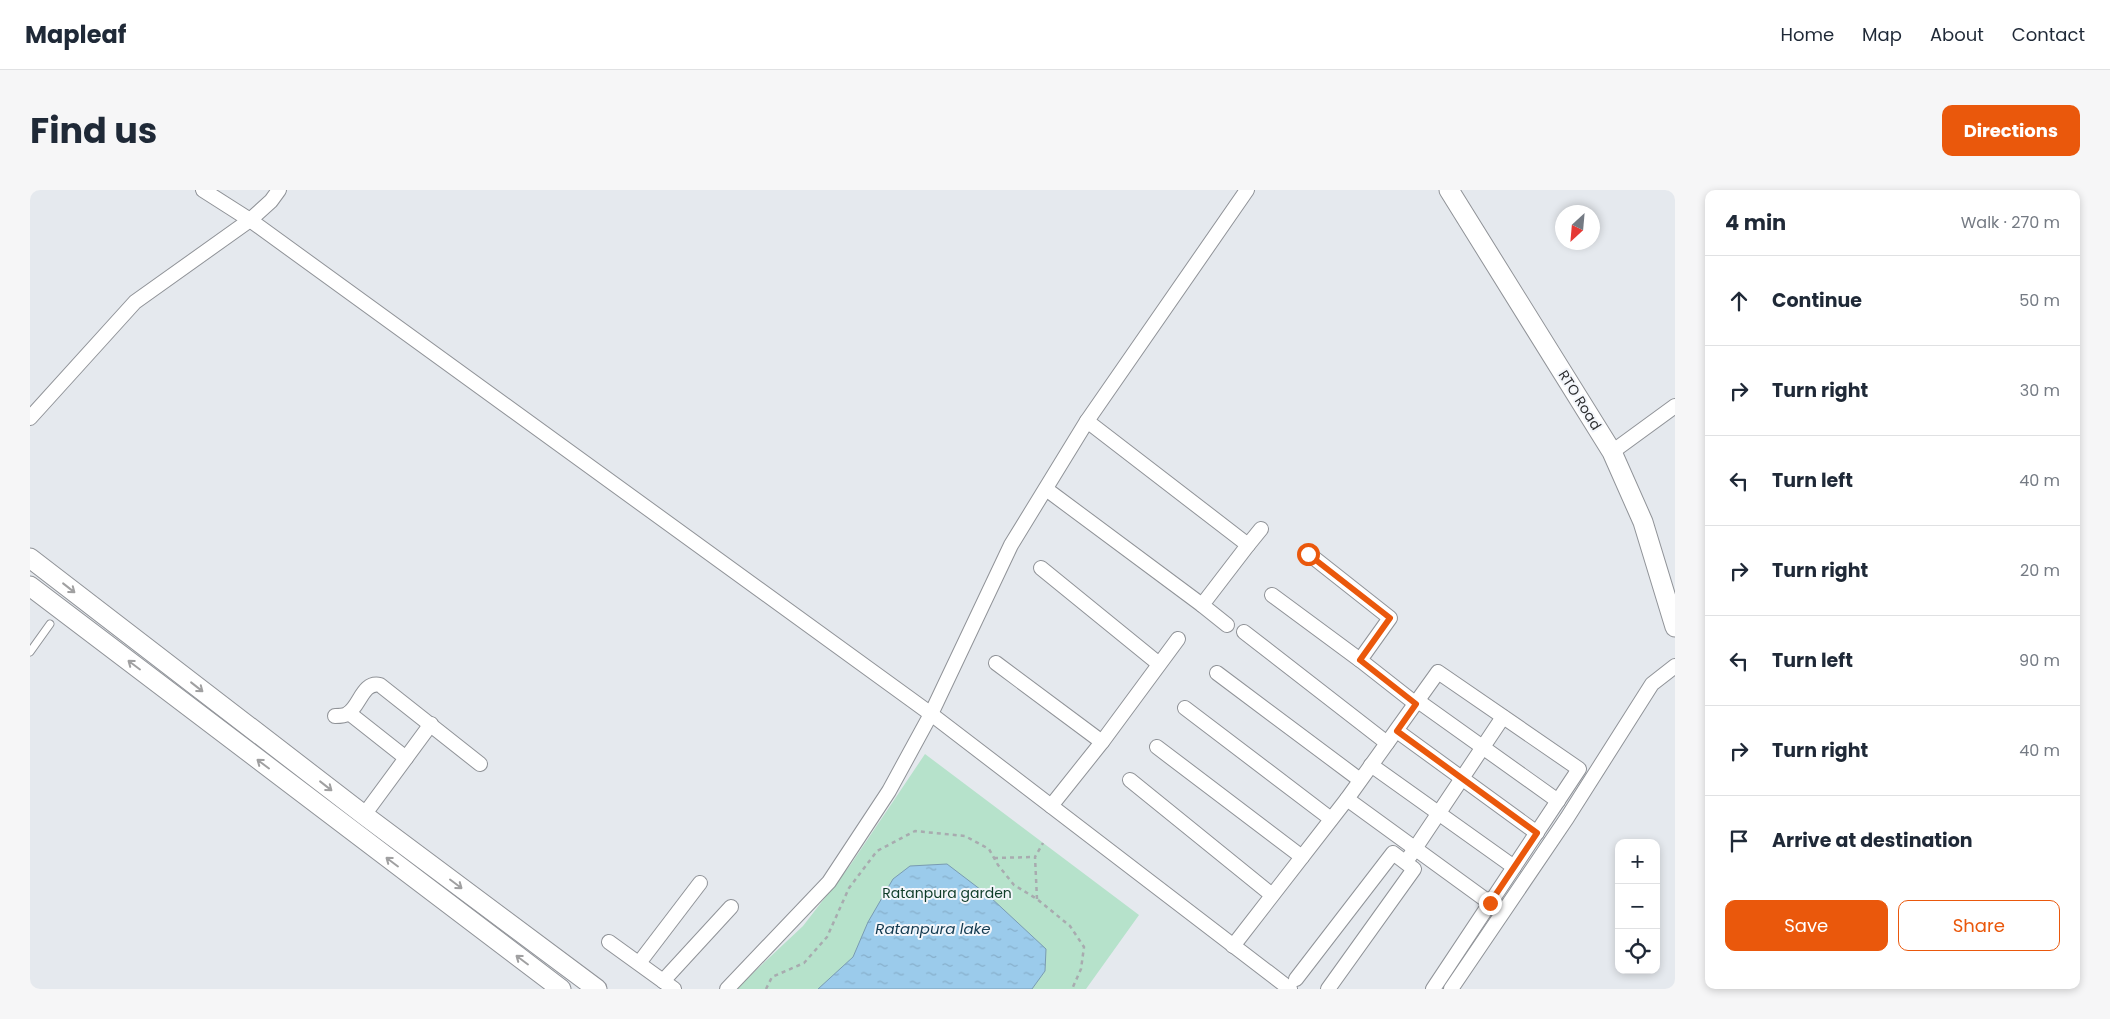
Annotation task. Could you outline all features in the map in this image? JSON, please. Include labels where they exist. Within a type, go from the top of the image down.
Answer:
[{"type":"street","points":[[203,190],[250,220],[931,714],[1233,946],[1293,984],[1393,853],[1406,862],[1414,869],[1328,989]]},
{"type":"street","points":[[30,418],[135,302],[250,220],[271,201],[279,190]]},
{"type":"street","points":[[727,989],[829,882],[889,791],[931,714],[1011,545],[1087,421],[1247,190]]},
{"type":"street","name":"RTO Road","points":[[1449,190],[1612,452],[1643,522],[1675,627]]},
{"type":"street","points":[[1612,452],[1675,406]]},
{"type":"street","points":[[1087,421],[1248,545]]},
{"type":"street","points":[[1046,489],[1227,625]]},
{"type":"street","points":[[1202,605],[1261,529]]},
{"type":"street","points":[[1308,554],[1390,618],[1360,660]]},
{"type":"street","points":[[30,558],[364,815],[597,989]]},
{"type":"street","points":[[1042,568],[1159,664]]},
{"type":"street","points":[[30,586],[561,989]]},
{"type":"street","points":[[1272,595],[1417,702],[1558,801]]},
{"type":"street","points":[[1244,632],[1388,743]]},
{"type":"street","points":[[1051,806],[1102,742],[1178,639]]},
{"type":"street","points":[[996,663],[1102,742]]},
{"type":"street","points":[[1451,989],[1566,818],[1652,684],[1675,666]]},
{"type":"street","points":[[1233,946],[1347,798],[1438,672],[1579,769],[1433,989]]},
{"type":"street","points":[[1217,673],[1360,780]]},
{"type":"street","points":[[335,716],[349,713],[369,686],[374,684],[385,688],[480,764]]},
{"type":"street","points":[[1185,708],[1331,819]]},
{"type":"street","points":[[349,713],[406,758]]},
{"type":"street","points":[[1406,862],[1503,717]]},
{"type":"street","points":[[364,815],[431,724]]},
{"type":"street","points":[[1397,731],[1537,833]]},
{"type":"street","points":[[1157,747],[1302,857]]},
{"type":"street","points":[[1371,765],[1514,867]]},
{"type":"street","points":[[1130,780],[1272,895]]},
{"type":"street","points":[[1347,798],[1490,903]]},
{"type":"street","points":[[638,963],[700,883]]},
{"type":"street","points":[[609,942],[669,985],[731,907]]},
{"type":"lane","points":[[30,652],[50,624]]},
{"type":"path","points":[[766,989],[772,977],[804,962],[827,937],[849,888],[877,851],[914,831],[965,836],[989,849],[1014,885],[1037,899],[1070,926],[1084,947],[1081,968],[1072,989]]},
{"type":"path","points":[[1037,899],[1035,857],[1043,843]]},
{"type":"path","points":[[994,858],[1035,857]]},
{"type":"green space","name":"Ratanpura garden","points":[[925,754],[1139,915],[1086,989],[736,989],[803,926],[851,864]]},
{"type":"water","name":"Ratanpura lake","points":[[947,864],[989,896],[1046,949],[1045,971],[1032,989],[818,989],[853,957],[868,922],[893,879],[910,866]]},
{"type":"route","points":[[1308,554],[1390,618],[1360,660],[1416,704],[1397,731],[1537,833],[1490,903]]}]
